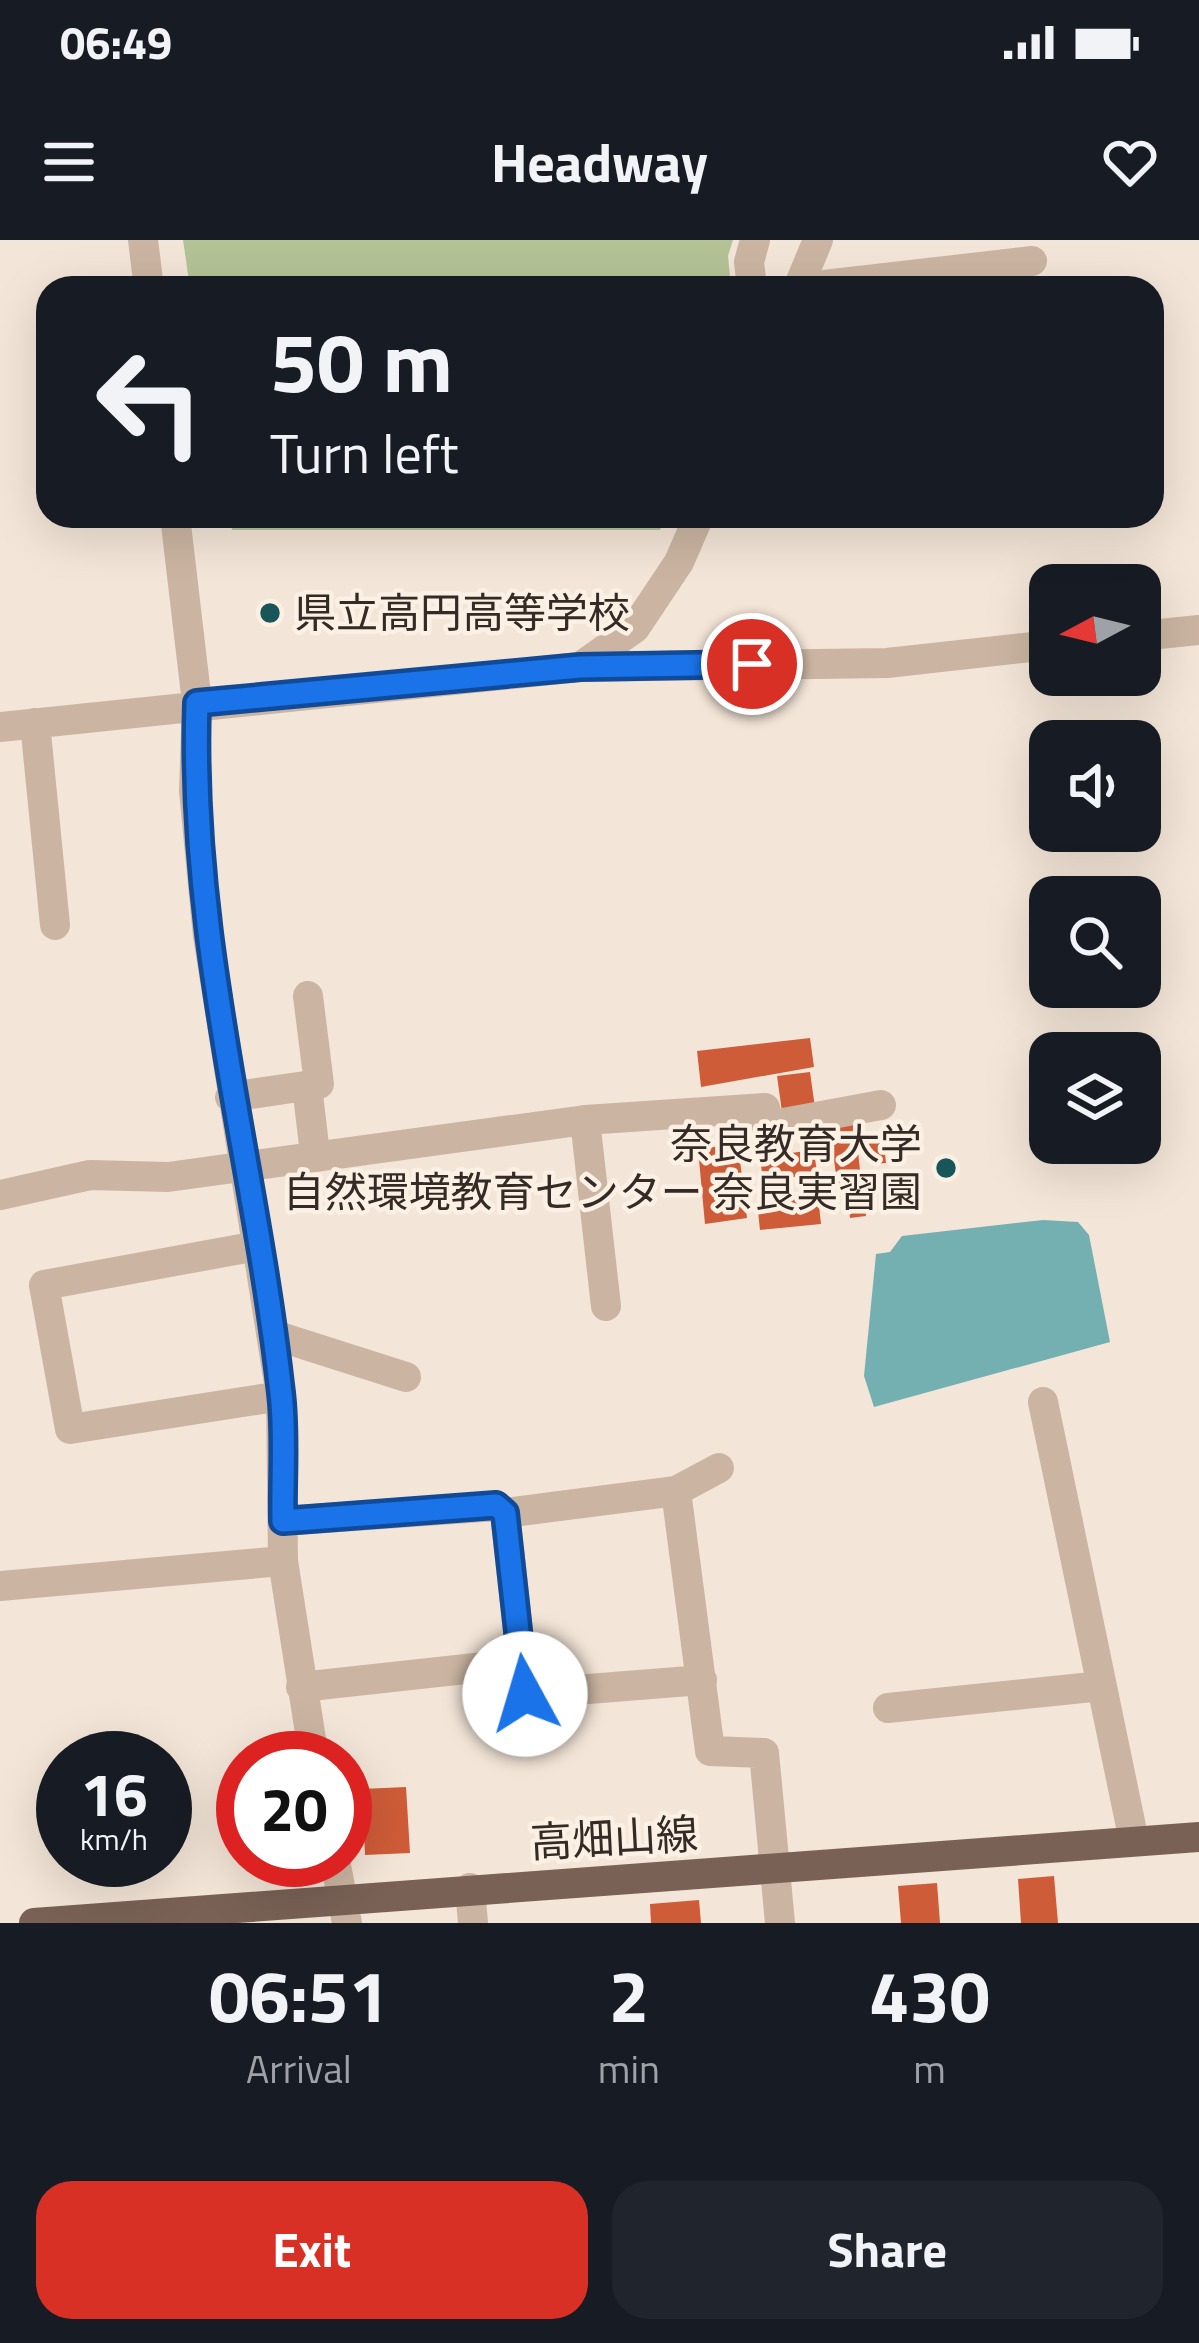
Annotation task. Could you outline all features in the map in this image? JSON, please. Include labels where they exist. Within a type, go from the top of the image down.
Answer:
[{"type":"main road","name":"高畑山線","points":[[34,1923],[345,1911],[470,1888],[1199,1837]]},
{"type":"street","points":[[143,240],[148,276]]},
{"type":"street","points":[[751,276],[754,240]]},
{"type":"street","points":[[803,276],[818,240]]},
{"type":"street","points":[[902,276],[1032,261]]},
{"type":"street","points":[[177,528],[197,703],[194,791],[230,1097],[281,1396],[283,1561],[309,1731]]},
{"type":"street","points":[[580,667],[635,628],[679,562],[695,528]]},
{"type":"street","points":[[1161,634],[1199,630]]},
{"type":"street","points":[[0,727],[197,703],[580,667],[886,663],[1029,648]]},
{"type":"street","points":[[35,723],[55,925]]},
{"type":"street","points":[[230,1097],[319,1084],[308,996]]},
{"type":"street","points":[[307,1086],[315,1154]]},
{"type":"street","points":[[0,1195],[90,1175],[168,1177],[243,1162],[585,1120],[692,1117],[765,1108],[767,1126],[880,1105]]},
{"type":"street","points":[[585,1120],[606,1306]]},
{"type":"street","points":[[257,1246],[44,1285],[70,1429],[281,1396]]},
{"type":"street","points":[[272,1334],[406,1377]]},
{"type":"street","points":[[1043,1402],[1133,1841]]},
{"type":"street","points":[[505,1513],[676,1491],[719,1468]]},
{"type":"street","points":[[676,1491],[710,1751],[764,1753],[780,1923]]},
{"type":"street","points":[[283,1521],[496,1505],[505,1513],[525,1694],[702,1680]]},
{"type":"street","points":[[0,1586],[283,1561]]},
{"type":"street","points":[[301,1687],[521,1663]]},
{"type":"street","points":[[887,1708],[1102,1686]]},
{"type":"street","points":[[470,1888],[473,1923]]},
{"type":"green space","points":[[183,240],[733,240],[730,276],[188,276]]},
{"type":"green space","points":[[232,528],[661,528],[660,530]]},
{"type":"water","points":[[1043,1220],[1078,1222],[1089,1235],[1110,1342],[874,1407],[864,1376],[876,1254],[890,1252],[902,1236]]},
{"type":"building","points":[[810,1038],[814,1067],[701,1087],[697,1051]]},
{"type":"building","points":[[810,1072],[816,1115],[783,1119],[777,1076]]},
{"type":"building","points":[[854,1116],[862,1188],[838,1191],[829,1119]]},
{"type":"building","points":[[883,1136],[886,1163],[870,1164],[868,1138]]},
{"type":"building","points":[[738,1144],[747,1218],[705,1224],[698,1149]]},
{"type":"building","points":[[814,1150],[817,1174],[763,1181],[760,1157]]},
{"type":"building","points":[[863,1191],[866,1216],[850,1218],[847,1193]]},
{"type":"building","points":[[818,1196],[821,1224],[760,1230],[757,1202]]},
{"type":"building","points":[[406,1787],[410,1853],[372,1855],[372,1789]]},
{"type":"building","points":[[1054,1876],[1058,1923],[1021,1923],[1018,1879]]},
{"type":"building","points":[[937,1883],[940,1923],[901,1923],[898,1886]]},
{"type":"building","points":[[699,1900],[701,1923],[651,1923],[650,1904]]},
{"type":"place","name":"県立高円高等学校","points":[[270,613]]},
{"type":"place","name":"奈良教育大学 自然環境教育センター 奈良実習園","points":[[946,1168]]},
{"type":"route","points":[[525,1694],[505,1513],[496,1505],[283,1521],[281,1396],[208,936],[194,791],[197,703],[580,667],[752,664]]}]
